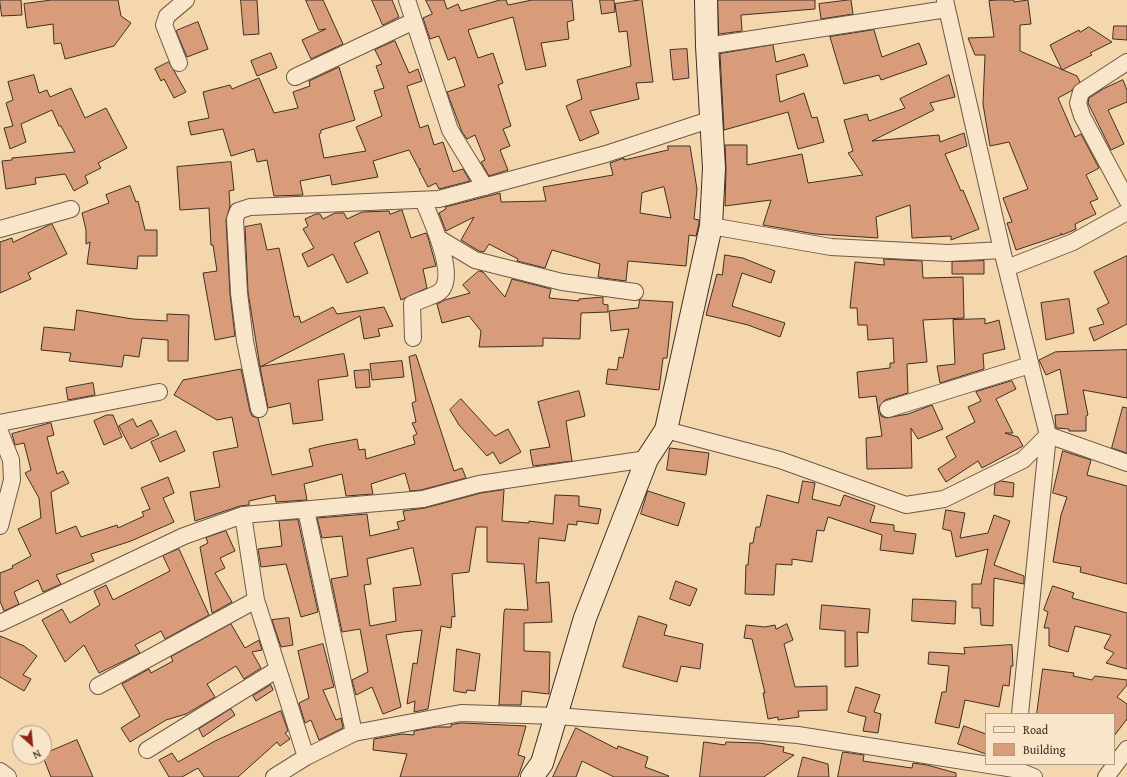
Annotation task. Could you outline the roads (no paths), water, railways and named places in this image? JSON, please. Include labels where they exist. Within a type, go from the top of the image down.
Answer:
[{"type":"street","points":[[179,64],[164,25],[167,16],[186,0]]},
{"type":"street","points":[[407,0],[450,130],[485,187]]},
{"type":"street","points":[[532,777],[542,763],[585,618],[647,459],[666,430],[711,226],[714,168],[706,0]]},
{"type":"street","points":[[707,46],[946,4],[1002,250],[1048,435],[1020,713]]},
{"type":"street","points":[[295,77],[414,21]]},
{"type":"street","points":[[1127,62],[1081,92],[1078,103],[1082,116],[1127,200]]},
{"type":"street","points":[[259,409],[244,341],[239,293],[235,219],[238,210],[250,207],[439,199],[606,154],[712,118]]},
{"type":"street","points":[[413,338],[412,304],[439,293],[447,280],[440,239],[422,200]]},
{"type":"street","points":[[0,229],[71,209]]},
{"type":"street","points":[[1007,268],[1073,242],[1127,212]]},
{"type":"street","points":[[711,226],[831,247],[948,253],[1002,250]]},
{"type":"street","points":[[440,239],[475,260],[562,282],[635,292]]},
{"type":"street","points":[[888,409],[1030,365]]},
{"type":"street","points":[[0,423],[159,392]]},
{"type":"street","points":[[666,430],[780,460],[906,505],[944,499],[952,496],[1023,460],[1048,435]]},
{"type":"street","points":[[0,432],[11,460],[12,480],[0,526]]},
{"type":"street","points":[[1048,435],[1127,463]]},
{"type":"street","points":[[0,623],[184,536],[243,515],[423,498],[479,484],[647,459]]},
{"type":"street","points":[[306,510],[354,733]]},
{"type":"street","points":[[243,515],[256,600],[306,758]]},
{"type":"street","points":[[98,686],[256,600]]},
{"type":"street","points":[[146,750],[278,669]]},
{"type":"street","points":[[274,777],[306,758],[354,733],[461,713],[557,716],[798,736],[1014,770],[1034,777]]},
{"type":"street","points":[[1106,777],[1127,749]]},
{"type":"street","points":[[0,771],[8,777]]}]
